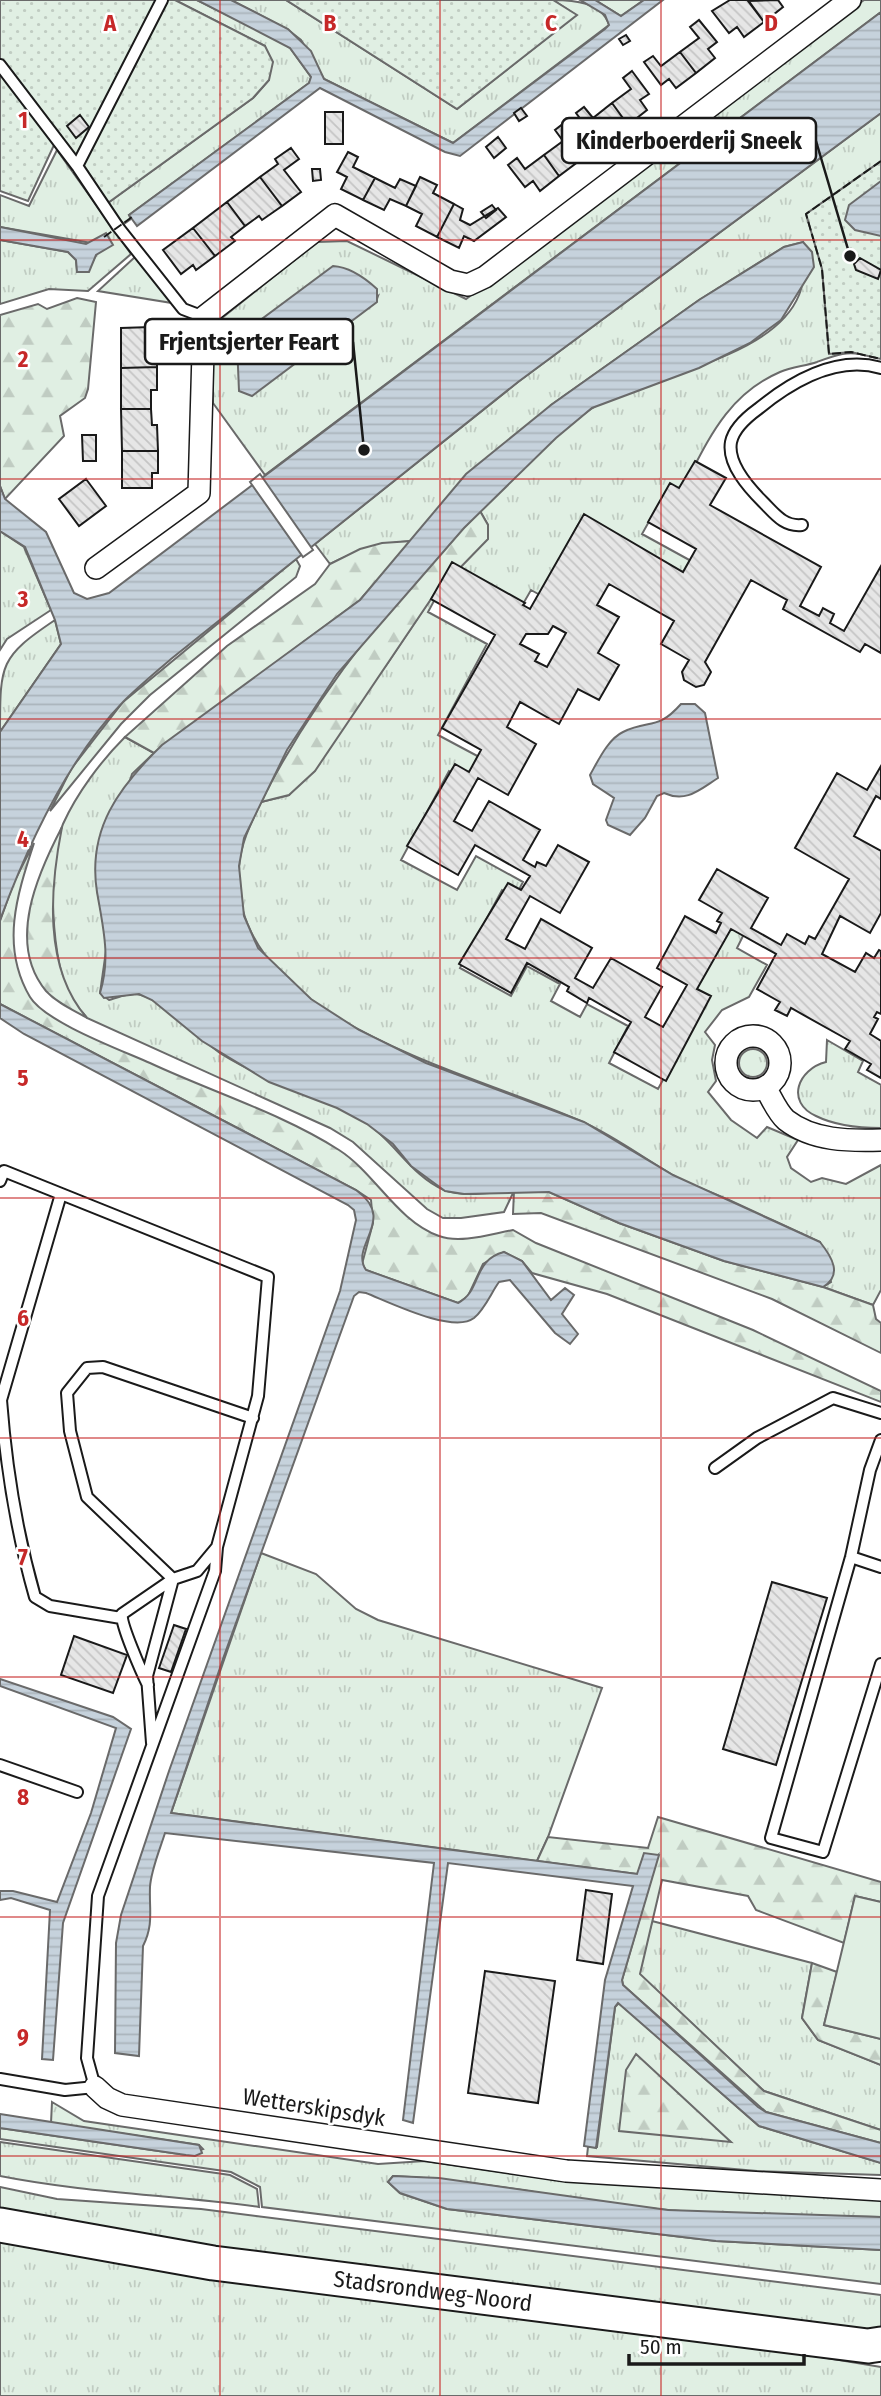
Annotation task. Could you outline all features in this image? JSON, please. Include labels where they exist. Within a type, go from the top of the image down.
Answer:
[{"type":"main road","name":"Stadsrondweg-Noord","points":[[0,2225],[213,2263],[877,2348]]},
{"type":"street","points":[[96,568],[199,493],[204,317],[335,215],[450,281],[468,285],[485,277],[850,0]]},
{"type":"street","points":[[765,1087],[785,1118],[810,1133],[845,1141],[881,1140]]},
{"type":"street","name":"Wetterskipsdyk","points":[[95,2087],[107,2098],[122,2105],[566,2171],[881,2190]]},
{"type":"lane","points":[[77,166],[162,0]]},
{"type":"lane","points":[[0,65],[77,166],[118,227],[183,309],[204,317]]},
{"type":"lane","points":[[802,525],[782,522],[743,480],[731,444],[735,431],[789,385],[842,366],[861,364],[881,368]]},
{"type":"lane","points":[[0,1181],[4,1171],[268,1277],[262,1372],[253,1418],[217,1547],[215,1571],[98,1895],[87,2058],[95,2087],[65,2090],[0,2079]]},
{"type":"lane","points":[[61,1194],[1,1400],[1,1426],[24,1560],[35,1597],[50,1606],[121,1618]]},
{"type":"lane","points":[[173,1578],[87,1497],[70,1431],[67,1393],[87,1368],[103,1367],[253,1418]]},
{"type":"lane","points":[[715,1468],[757,1438],[833,1398],[881,1413]]},
{"type":"lane","points":[[881,1440],[870,1470],[851,1557],[771,1838],[823,1852],[881,1664]]},
{"type":"lane","points":[[121,1618],[130,1607],[173,1578],[197,1571],[217,1547]]},
{"type":"lane","points":[[851,1557],[881,1567]]},
{"type":"lane","points":[[152,1747],[148,1685],[150,1659],[173,1578]]},
{"type":"lane","points":[[121,1618],[148,1685]]},
{"type":"lane","points":[[0,1765],[77,1792]]},
{"type":"green space","points":[[0,0],[175,0],[265,46],[273,62],[269,80],[253,98],[105,205],[83,174],[78,179],[54,145],[28,201],[0,191]]},
{"type":"green space","points":[[175,0],[197,0],[280,41],[290,48],[311,77],[309,83],[129,215],[131,219],[124,224],[105,205],[253,98],[269,80],[265,46]]},
{"type":"green space","points":[[231,0],[286,0],[457,109],[576,15],[553,0],[578,2],[593,7],[600,11],[609,25],[453,143],[324,79],[301,40],[287,29]]},
{"type":"green space","points":[[286,0],[553,0],[577,15],[457,109]]},
{"type":"green space","points":[[595,0],[644,0],[621,16]]},
{"type":"green space","points":[[864,0],[881,0],[881,12],[265,475],[213,403],[212,337],[222,318],[317,242],[347,241],[466,299]],"holes":[[[378,296],[376,302],[252,395]]]},
{"type":"green space","points":[[881,113],[881,181],[869,355],[842,354],[780,372],[743,395],[729,410],[707,443],[677,499],[665,493],[642,534],[693,562],[683,581],[578,525],[540,595],[531,590],[519,611],[449,573],[428,612],[487,644],[438,735],[483,759],[471,782],[449,771],[401,860],[457,890],[476,856],[523,882],[515,897],[502,890],[460,968],[511,996],[527,966],[560,984],[551,1001],[580,1017],[587,1004],[628,1026],[609,1063],[658,1089],[706,1001],[693,994],[729,926],[744,934],[737,948],[767,965],[749,997],[722,1010],[705,1032],[715,1045],[712,1060],[716,1081],[708,1092],[731,1120],[757,1138],[767,1127],[798,1140],[787,1157],[791,1168],[811,1182],[822,1178],[846,1184],[881,1165],[881,1290],[873,1305],[823,1287],[831,1282],[820,1242],[678,1178],[585,1123],[425,1061],[367,1034],[314,1002],[272,964],[246,919],[239,866],[244,841],[261,802],[289,795],[387,664],[450,570],[488,525],[480,511],[547,444],[591,409],[614,397],[735,351],[762,336],[784,318],[801,289],[803,242],[784,247],[699,300],[551,405],[412,541],[370,548],[330,564],[315,544],[518,382]]},
{"type":"green space","points":[[57,150],[131,254],[88,291],[49,289],[0,304],[0,240],[68,252],[76,260],[77,271],[91,265],[96,255],[91,243],[0,227],[0,195],[29,206]]},
{"type":"green space","points":[[881,161],[881,359],[851,352],[829,354],[822,269],[806,214]]},
{"type":"green space","points":[[135,257],[172,303],[98,291]]},
{"type":"green space","points":[[77,298],[96,302],[85,398],[60,416],[64,436],[5,499],[0,486],[0,315],[38,304],[47,309]]},
{"type":"green space","points":[[480,511],[488,525],[488,539],[455,573],[450,571],[315,771],[289,795],[261,802],[306,723],[359,648],[417,577]]},
{"type":"green space","points":[[0,531],[24,547],[51,610],[7,639],[0,650]]},
{"type":"green space","points":[[412,541],[360,600],[154,753],[125,737],[227,646],[315,584],[330,564],[360,549],[382,543]]},
{"type":"green space","points":[[296,559],[300,566],[296,577],[150,695],[121,724],[50,811],[71,769],[123,702]]},
{"type":"green space","points":[[55,620],[61,644],[0,732],[1,691],[7,664],[23,643]]},
{"type":"green space","points":[[125,737],[154,753],[132,774],[97,889],[107,944],[100,993],[109,1000],[133,994],[149,998],[240,1065],[333,1105],[368,1124],[423,1177],[444,1190],[470,1194],[514,1191],[504,1212],[443,1218],[427,1209],[353,1142],[330,1128],[87,1018],[73,1002],[59,965],[53,914],[58,841],[63,824],[82,789]]},
{"type":"green space","points":[[62,827],[53,901],[57,952],[63,976],[73,998],[87,1018],[60,1003],[46,991],[34,972],[28,952],[30,908],[44,865]]},
{"type":"green space","points":[[34,843],[17,901],[14,940],[21,978],[30,997],[51,1016],[103,1043],[270,1114],[317,1137],[352,1160],[411,1219],[439,1236],[466,1239],[513,1230],[536,1243],[753,1330],[881,1391],[881,1402],[607,1294],[532,1273],[522,1261],[504,1252],[483,1264],[468,1296],[458,1303],[366,1270],[362,1264],[373,1223],[371,1200],[0,1004],[0,921],[14,882]]},
{"type":"green space","points":[[827,1040],[863,1061],[858,1072],[881,1085],[881,1128],[832,1122],[806,1110],[801,1103],[798,1095],[802,1078],[808,1071],[826,1062]]},
{"type":"green space","points":[[753,1049],[763,1053],[767,1063],[763,1073],[753,1077],[743,1073],[739,1063],[743,1053]]},
{"type":"green space","points":[[514,1191],[549,1192],[619,1223],[724,1261],[823,1287],[873,1305],[876,1319],[881,1323],[881,1353],[772,1299],[541,1213],[513,1214]]},
{"type":"green space","points":[[261,1553],[316,1574],[356,1609],[378,1620],[602,1688],[537,1861],[171,1813]]},
{"type":"green space","points":[[658,1817],[881,1882],[881,1902],[855,1896],[844,1943],[756,1910],[748,1896],[662,1880],[640,1974],[764,2091],[881,2130],[881,2143],[766,2112],[623,1985],[622,1980],[658,1855],[637,1874],[537,1861],[548,1837],[648,1848]]},
{"type":"green space","points":[[855,1896],[881,1902],[881,2039],[824,2025]]},
{"type":"green space","points":[[652,1921],[812,1963],[802,2018],[818,2040],[881,2065],[881,2130],[764,2091],[639,1974]]},
{"type":"green space","points":[[812,1963],[837,1972],[824,2025],[881,2039],[881,2065],[818,2040],[802,2018]]},
{"type":"green space","points":[[619,2003],[759,2126],[881,2163],[881,2175],[757,2171],[587,2156],[588,2147],[597,2147],[615,2007]]},
{"type":"green space","points":[[636,2054],[731,2142],[619,2131],[626,2070]]},
{"type":"green space","points":[[52,2102],[84,2121],[378,2164],[425,2161],[564,2181],[881,2200],[881,2217],[748,2214],[634,2206],[428,2178],[393,2176],[388,2182],[400,2193],[447,2209],[716,2241],[881,2250],[881,2284],[262,2207],[260,2187],[231,2172],[0,2139],[0,2128],[186,2155],[203,2149],[199,2145],[51,2123]]},
{"type":"green space","points":[[0,2142],[230,2175],[257,2189],[259,2207],[65,2186],[0,2176]]},
{"type":"green space","points":[[0,2187],[57,2199],[201,2209],[881,2295],[881,2332],[296,2261],[0,2210]]},
{"type":"green space","points":[[0,2242],[181,2272],[797,2353],[881,2367],[881,2396],[0,2396]]},
{"type":"shaded area","points":[[197,0],[231,0],[288,29],[311,51],[324,79],[453,143],[609,25],[605,15],[580,0],[595,0],[621,16],[644,0],[663,0],[460,156],[445,152],[320,88],[137,226],[129,215],[309,83],[311,77],[290,48]]},
{"type":"shaded area","points":[[881,12],[881,113],[518,382],[171,659],[135,691],[103,725],[67,777],[36,834],[0,920],[0,732],[61,644],[55,620],[25,547],[0,531],[0,486],[5,499],[46,532],[74,593],[87,599],[109,593]]},
{"type":"shaded area","points":[[881,181],[881,236],[855,230],[845,220],[849,205]]},
{"type":"shaded area","points":[[0,227],[86,244],[106,233],[113,245],[96,255],[89,272],[77,272],[76,260],[68,252],[0,240]]},
{"type":"shaded area","points":[[803,242],[812,252],[814,267],[781,320],[750,343],[699,368],[592,408],[556,438],[464,528],[337,674],[287,750],[244,838],[239,866],[244,916],[258,948],[311,999],[359,1030],[426,1063],[584,1122],[673,1175],[820,1242],[834,1266],[833,1277],[823,1287],[724,1261],[619,1223],[549,1192],[464,1194],[445,1191],[411,1166],[393,1144],[367,1124],[337,1108],[269,1082],[202,1041],[152,1000],[139,994],[104,998],[100,993],[105,967],[105,942],[95,869],[97,848],[110,811],[120,793],[146,761],[162,745],[360,600],[466,474],[551,405],[699,300],[784,247]]},
{"type":"shaded area","points":[[333,266],[351,271],[377,289],[377,302],[252,396],[239,391],[239,336]]},
{"type":"shaded area","points":[[681,704],[695,704],[705,713],[718,778],[686,796],[664,793],[657,796],[645,818],[630,835],[608,825],[606,820],[614,798],[593,784],[590,775],[600,757],[618,735],[666,718]]},
{"type":"shaded area","points":[[0,1004],[356,1190],[368,1201],[373,1212],[373,1222],[363,1251],[362,1261],[366,1270],[458,1303],[471,1291],[487,1262],[504,1252],[522,1261],[551,1300],[565,1288],[574,1295],[562,1314],[578,1334],[570,1344],[555,1333],[510,1280],[499,1282],[478,1314],[464,1322],[421,1315],[366,1293],[359,1292],[354,1296],[224,1656],[171,1813],[637,1874],[644,1853],[659,1855],[622,1980],[623,1985],[758,2107],[766,2112],[881,2143],[881,2163],[759,2126],[618,2003],[615,2007],[596,2148],[584,2146],[605,1980],[633,1886],[448,1863],[413,2123],[403,2120],[434,1863],[165,1833],[151,1880],[150,1924],[143,1946],[139,2056],[115,2053],[116,1943],[121,1915],[169,1771],[340,1291],[356,1220],[354,1210],[348,1205],[24,1034],[0,1018]]},
{"type":"shaded area","points":[[0,1679],[113,1717],[131,1729],[63,1923],[53,2060],[42,2059],[50,1910],[11,1898],[0,1900],[0,1891],[13,1891],[57,1902],[91,1813],[116,1728],[0,1686]]},
{"type":"shaded area","points":[[0,2114],[199,2145],[202,2153],[195,2156],[186,2155],[0,2128]]},
{"type":"shaded area","points":[[393,2176],[439,2178],[668,2210],[881,2217],[881,2250],[716,2241],[447,2209],[400,2193],[388,2182]]},
{"type":"pier","points":[[260,474],[313,550],[303,557],[250,482]]},
{"type":"building","points":[[730,0],[748,0],[764,22],[744,37],[737,27],[729,33],[712,11]]},
{"type":"building","points":[[778,0],[783,7],[764,22],[748,1]]},
{"type":"building","points":[[699,20],[717,42],[708,49],[715,58],[696,73],[680,52],[699,38],[690,27]]},
{"type":"building","points":[[626,35],[630,41],[623,45],[619,39]]},
{"type":"building","points":[[680,52],[696,73],[676,88],[669,79],[661,85],[644,62],[653,56],[661,66]]},
{"type":"building","points":[[632,71],[649,94],[640,100],[647,110],[628,125],[612,103],[631,89],[623,78]]},
{"type":"building","points":[[612,103],[628,125],[608,140],[601,130],[593,136],[576,113],[584,107],[593,118]]},
{"type":"building","points":[[521,108],[527,116],[519,121],[514,113]]},
{"type":"building","points":[[325,112],[343,112],[343,144],[325,144]]},
{"type":"building","points":[[80,115],[89,127],[76,138],[67,126]]},
{"type":"building","points":[[564,123],[581,146],[572,152],[579,161],[559,176],[544,155],[563,141],[555,130]]},
{"type":"building","points":[[498,137],[506,148],[494,158],[486,147]]},
{"type":"building","points":[[291,148],[299,159],[284,170],[301,192],[282,206],[260,177],[278,164],[275,159]]},
{"type":"building","points":[[348,152],[358,157],[353,167],[375,178],[363,200],[341,189],[347,177],[337,172]]},
{"type":"building","points":[[544,155],[559,176],[540,191],[533,181],[525,187],[508,165],[517,158],[525,169]]},
{"type":"building","points":[[312,169],[320,169],[321,180],[313,181]]},
{"type":"building","points":[[260,177],[282,206],[262,220],[259,216],[245,226],[227,202]]},
{"type":"building","points":[[420,177],[437,185],[433,193],[454,204],[437,237],[416,226],[422,214],[406,206]]},
{"type":"building","points":[[375,178],[395,188],[400,179],[416,186],[406,206],[390,199],[384,210],[363,200]]},
{"type":"building","points":[[227,202],[245,226],[231,237],[235,241],[215,256],[193,228]]},
{"type":"building","points":[[454,204],[463,209],[460,220],[470,225],[498,208],[506,217],[474,241],[464,236],[459,248],[437,237]]},
{"type":"building","points":[[492,205],[496,210],[486,218],[481,212]]},
{"type":"building","points":[[193,228],[215,256],[196,270],[193,265],[181,274],[163,250]]},
{"type":"building","points":[[860,258],[881,270],[878,279],[856,270],[854,264]]},
{"type":"building","points":[[151,327],[151,342],[157,342],[157,367],[121,368],[121,328]]},
{"type":"building","points":[[157,367],[157,390],[151,390],[151,409],[121,409],[121,368]]},
{"type":"building","points":[[121,409],[151,409],[152,425],[157,425],[158,451],[122,451]]},
{"type":"building","points":[[82,435],[96,435],[96,461],[83,461]]},
{"type":"building","points":[[122,451],[158,451],[158,473],[152,473],[152,488],[122,488]]},
{"type":"building","points":[[695,461],[726,478],[710,505],[821,567],[800,606],[819,616],[823,608],[834,614],[830,623],[844,631],[881,566],[881,653],[865,644],[860,652],[783,609],[787,600],[751,580],[705,662],[711,672],[704,685],[696,687],[684,680],[682,672],[689,660],[661,644],[674,621],[609,584],[597,605],[619,617],[598,653],[619,665],[599,700],[578,689],[559,724],[520,702],[507,727],[536,744],[508,795],[478,778],[454,821],[472,831],[489,801],[540,830],[523,860],[535,867],[537,862],[546,866],[558,845],[589,862],[560,913],[530,896],[506,939],[525,949],[541,919],[592,948],[575,978],[593,988],[611,958],[662,987],[645,1017],[663,1027],[687,985],[657,968],[685,916],[716,933],[721,923],[717,921],[722,913],[699,900],[717,869],[768,898],[751,928],[781,945],[787,934],[805,944],[809,936],[815,939],[849,879],[795,848],[837,773],[867,790],[881,766],[881,799],[876,796],[854,836],[881,851],[881,913],[870,933],[840,916],[822,954],[855,972],[866,953],[874,958],[879,950],[881,951],[881,1014],[877,1012],[874,1017],[878,1019],[870,1034],[881,1041],[881,1078],[867,1070],[871,1064],[845,1049],[850,1041],[791,1008],[787,1016],[775,1010],[780,1002],[757,989],[776,954],[731,929],[697,989],[711,996],[666,1081],[614,1052],[631,1022],[589,998],[587,1003],[567,991],[569,987],[527,963],[511,993],[459,964],[508,883],[521,890],[530,876],[475,845],[458,875],[407,846],[455,764],[469,772],[481,750],[442,728],[495,635],[431,599],[452,562],[525,603],[523,605],[530,609],[584,514],[683,572],[696,549],[648,522],[670,483],[679,488]],"holes":[[[553,626],[566,633],[547,667],[535,661],[539,654],[520,644],[526,634],[548,634]]]},
{"type":"building","points":[[86,479],[106,506],[79,526],[59,499]]},
{"type":"building","points":[[772,1582],[827,1598],[776,1765],[723,1749]]},
{"type":"building","points":[[174,1625],[186,1629],[171,1672],[159,1668]]},
{"type":"building","points":[[74,1636],[127,1655],[113,1693],[61,1675]]},
{"type":"building","points":[[586,1890],[612,1894],[603,1964],[577,1960]]},
{"type":"building","points":[[485,1971],[555,1981],[538,2103],[468,2093]]},
{"type":"fence","points":[[881,161],[806,214],[822,269],[829,354],[851,352],[881,359]]},
{"type":"fence","points":[[104,237],[132,217]]},
{"type":"place","name":"Kinderboerderij Sneek","points":[[850,256]]},
{"type":"place","name":"Frjentsjerter Feart","points":[[364,450]]}]
